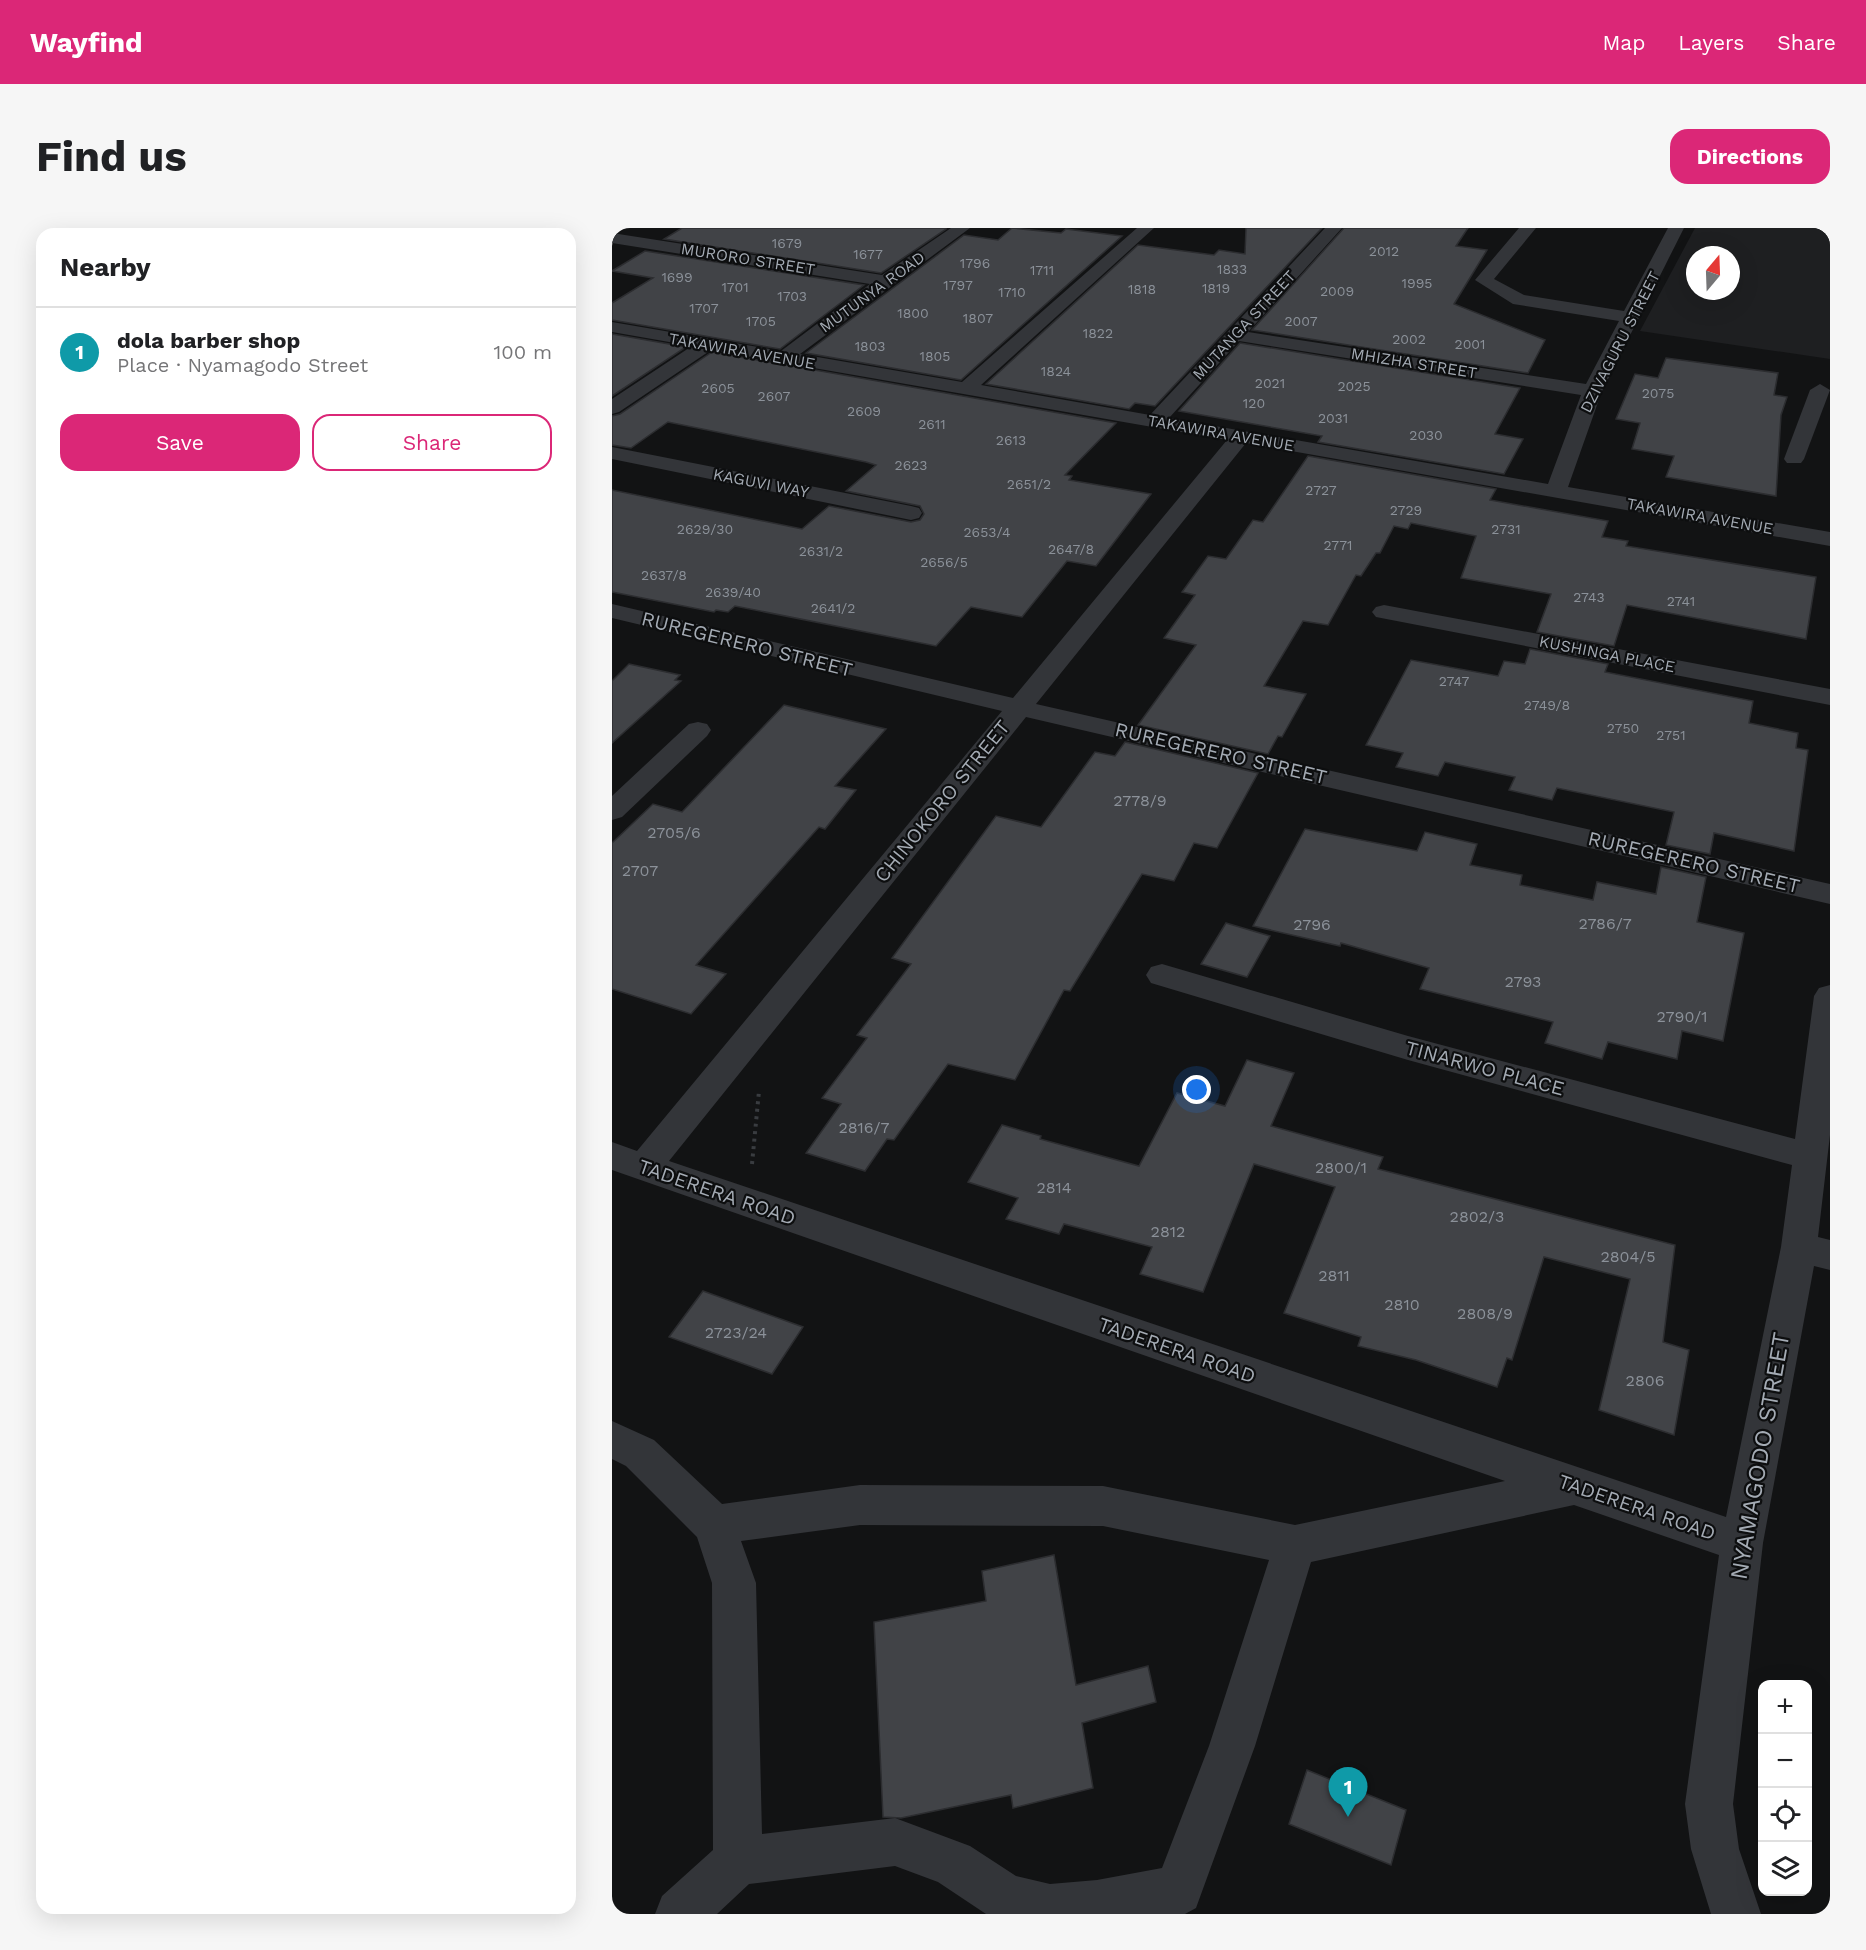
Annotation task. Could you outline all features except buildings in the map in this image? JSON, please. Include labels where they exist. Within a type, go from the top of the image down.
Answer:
[{"type":"street","name":"MUTUNYA ROAD","points":[[783,358],[885,280],[962,228]]},
{"type":"street","points":[[966,389],[1146,228]]},
{"type":"street","name":"MUTANGA STREET","points":[[1154,422],[1334,228]]},
{"type":"street","points":[[1528,228],[1484,280],[1519,300],[1630,317]]},
{"type":"street","name":"DZIVAGURU STREET","points":[[1556,490],[1592,391],[1676,228]]},
{"type":"street","name":"MURORO STREET","points":[[612,238],[885,280]]},
{"type":"street","name":"TAKAWIRA AVENUE","points":[[612,327],[1830,539]]},
{"type":"street","name":"MHIZHA STREET","points":[[1235,335],[1592,391]]},
{"type":"street","points":[[612,408],[706,345]]},
{"type":"street","points":[[1794,459],[1821,417],[1820,390]]},
{"type":"street","name":"CHINOKORO STREET","points":[[628,1162],[754,1034],[1017,708],[1240,437]]},
{"type":"street","name":"KAGUVI WAY","points":[[612,453],[911,513]]},
{"type":"street","name":"RUREGERERO STREET","points":[[612,611],[1017,708],[1386,790],[1830,894]]},
{"type":"street","name":"KUSHINGA PLACE","points":[[1384,612],[1830,698]]},
{"type":"street","points":[[612,811],[698,730]]},
{"type":"street","name":"TINARWO PLACE","points":[[1162,975],[1408,1048],[1810,1156]]},
{"type":"street","name":"NYAMAGODO STREET","points":[[1736,1914],[1714,1849],[1709,1804],[1742,1543],[1815,1251],[1810,1156],[1830,996]]},
{"type":"street","name":"TADERERA ROAD","points":[[628,1162],[1742,1543]]},
{"type":"street","points":[[612,1439],[640,1453],[714,1525],[734,1583],[738,1861]]},
{"type":"street","points":[[714,1525],[860,1505],[1103,1506],[1295,1545],[1572,1486]]},
{"type":"street","points":[[1137,1914],[1178,1890],[1232,1746],[1295,1545]]},
{"type":"street","points":[[680,1914],[738,1861],[895,1842],[953,1863],[1006,1898],[1050,1909],[1097,1905],[1178,1890]]},
{"type":"path","points":[[748,1203],[761,1071],[754,1034]]},
{"type":"shaded area","points":[[1695,228],[1830,228],[1830,359],[1640,331]]},
{"type":"place","name":"dola barber shop","points":[[1348,1817]]}]
